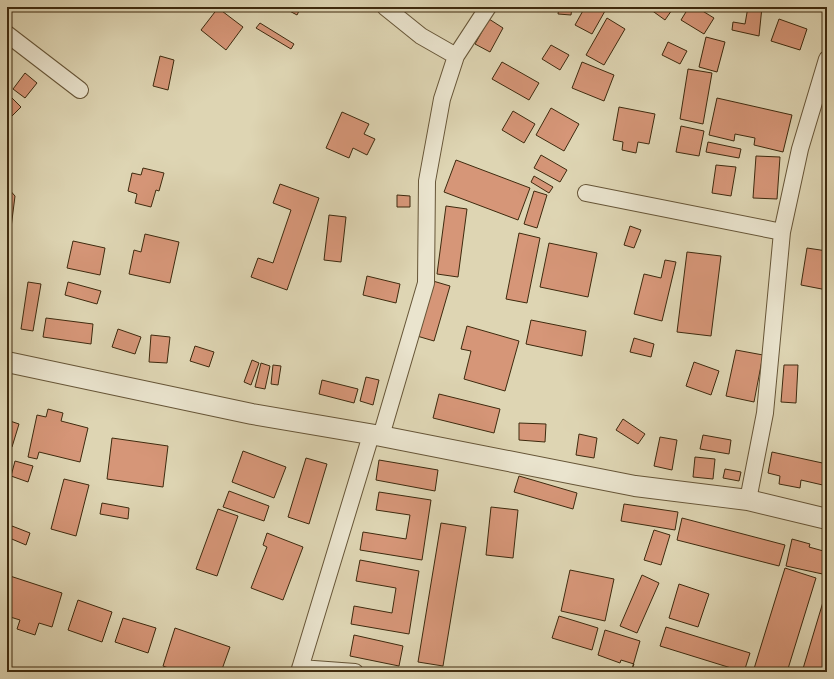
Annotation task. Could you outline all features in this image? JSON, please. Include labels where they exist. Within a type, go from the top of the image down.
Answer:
[{"type":"street","points":[[385,7],[420,36],[456,56]]},
{"type":"street","points":[[355,672],[299,670],[426,283],[427,182],[442,99],[456,56],[488,7]]},
{"type":"street","points":[[7,34],[80,90]]},
{"type":"street","points":[[748,500],[765,413],[782,232],[800,149],[827,58]]},
{"type":"street","points":[[586,194],[782,232]]},
{"type":"street","points":[[7,362],[252,414],[376,435],[635,486],[748,500],[827,519]]},
{"type":"building","points":[[282,7],[301,7],[297,15]]},
{"type":"building","points":[[559,7],[572,7],[571,15],[558,14]]},
{"type":"building","points":[[585,7],[599,7],[605,11],[592,34],[575,25]]},
{"type":"building","points":[[647,7],[674,7],[665,20]]},
{"type":"building","points":[[689,7],[696,7],[714,18],[704,34],[681,20]]},
{"type":"building","points":[[748,7],[762,7],[759,36],[732,30],[733,22],[745,24]]},
{"type":"building","points":[[218,8],[243,27],[226,50],[201,30]]},
{"type":"building","points":[[607,18],[625,29],[604,65],[586,55]]},
{"type":"building","points":[[489,19],[503,28],[490,52],[475,44]]},
{"type":"building","points":[[779,19],[807,29],[800,50],[771,41]]},
{"type":"building","points":[[260,23],[294,44],[291,49],[256,28]]},
{"type":"building","points":[[706,37],[725,42],[717,72],[699,67]]},
{"type":"building","points":[[668,42],[687,51],[680,64],[662,55]]},
{"type":"building","points":[[551,45],[569,55],[560,70],[542,59]]},
{"type":"building","points":[[160,56],[174,60],[168,90],[153,86]]},
{"type":"building","points":[[502,62],[539,83],[529,100],[492,79]]},
{"type":"building","points":[[582,62],[614,75],[604,101],[572,88]]},
{"type":"building","points":[[688,69],[712,73],[703,124],[680,119]]},
{"type":"building","points":[[25,73],[37,83],[25,98],[13,89]]},
{"type":"building","points":[[7,93],[21,107],[7,121]]},
{"type":"building","points":[[717,98],[792,115],[783,152],[754,145],[755,138],[735,134],[734,141],[709,135]]},
{"type":"building","points":[[619,107],[655,114],[649,144],[638,142],[636,153],[622,150],[623,142],[613,140]]},
{"type":"building","points":[[551,108],[579,124],[564,151],[536,135]]},
{"type":"building","points":[[513,111],[535,124],[524,143],[502,130]]},
{"type":"building","points":[[342,112],[369,124],[364,134],[375,139],[367,155],[353,148],[349,158],[326,148]]},
{"type":"building","points":[[681,126],[704,131],[699,156],[676,152]]},
{"type":"building","points":[[708,142],[741,149],[739,158],[706,152]]},
{"type":"building","points":[[541,155],[567,170],[560,182],[534,168]]},
{"type":"building","points":[[756,156],[780,157],[777,199],[753,198]]},
{"type":"building","points":[[456,160],[530,188],[518,220],[444,192]]},
{"type":"building","points":[[716,165],[736,167],[731,196],[712,193]]},
{"type":"building","points":[[143,168],[164,173],[159,191],[156,190],[151,207],[135,203],[137,194],[128,191],[132,173],[141,175]]},
{"type":"building","points":[[534,176],[553,187],[549,193],[531,182]]},
{"type":"building","points":[[280,184],[319,198],[287,290],[251,277],[258,258],[273,263],[291,210],[273,203]]},
{"type":"building","points":[[7,187],[15,196],[7,260]]},
{"type":"building","points":[[534,191],[547,195],[537,228],[524,224]]},
{"type":"building","points":[[397,195],[410,196],[410,207],[397,207]]},
{"type":"building","points":[[446,206],[467,209],[458,277],[437,274]]},
{"type":"building","points":[[329,215],[346,217],[341,262],[324,260]]},
{"type":"building","points":[[630,226],[641,230],[634,248],[624,245]]},
{"type":"building","points":[[519,233],[540,238],[527,303],[506,299]]},
{"type":"building","points":[[145,234],[179,242],[170,283],[129,274],[134,250],[141,252]]},
{"type":"building","points":[[73,241],[105,248],[100,275],[67,268]]},
{"type":"building","points":[[549,243],[597,253],[588,297],[540,287]]},
{"type":"building","points":[[807,248],[827,251],[827,290],[801,285]]},
{"type":"building","points":[[687,252],[721,256],[711,336],[677,332]]},
{"type":"building","points":[[665,260],[676,262],[662,321],[634,314],[644,274],[661,278]]},
{"type":"building","points":[[367,276],[400,284],[396,303],[363,295]]},
{"type":"building","points":[[433,281],[450,286],[434,341],[417,336]]},
{"type":"building","points":[[28,282],[41,284],[33,331],[21,329]]},
{"type":"building","points":[[68,282],[101,291],[97,304],[65,295]]},
{"type":"building","points":[[46,318],[93,324],[91,344],[43,337]]},
{"type":"building","points":[[531,320],[586,331],[582,356],[526,344]]},
{"type":"building","points":[[467,326],[519,341],[505,391],[464,379],[471,351],[461,349]]},
{"type":"building","points":[[118,329],[141,337],[135,354],[112,347]]},
{"type":"building","points":[[151,335],[170,337],[167,363],[149,362]]},
{"type":"building","points":[[634,338],[654,344],[651,357],[630,352]]},
{"type":"building","points":[[195,346],[214,352],[209,367],[190,361]]},
{"type":"building","points":[[736,350],[763,355],[754,402],[726,396]]},
{"type":"building","points":[[252,360],[259,363],[251,385],[244,382]]},
{"type":"building","points":[[694,362],[719,371],[711,395],[686,386]]},
{"type":"building","points":[[261,363],[270,366],[265,389],[255,387]]},
{"type":"building","points":[[273,365],[281,366],[278,385],[271,384]]},
{"type":"building","points":[[784,365],[798,365],[796,403],[781,402]]},
{"type":"building","points":[[366,377],[379,380],[373,405],[360,401]]},
{"type":"building","points":[[322,380],[358,389],[354,403],[319,394]]},
{"type":"building","points":[[439,394],[500,409],[494,433],[433,418]]},
{"type":"building","points":[[48,409],[63,413],[61,421],[88,428],[80,462],[39,452],[37,459],[28,457],[37,415],[46,417]]},
{"type":"building","points":[[623,419],[645,434],[638,444],[616,430]]},
{"type":"building","points":[[7,420],[19,424],[12,447],[7,445]]},
{"type":"building","points":[[519,423],[546,424],[545,442],[519,440]]},
{"type":"building","points":[[579,434],[597,438],[594,458],[576,455]]},
{"type":"building","points":[[703,435],[731,440],[729,454],[700,449]]},
{"type":"building","points":[[660,437],[677,440],[672,470],[654,466]]},
{"type":"building","points":[[112,438],[168,446],[163,487],[107,479]]},
{"type":"building","points":[[243,451],[286,467],[274,498],[232,482]]},
{"type":"building","points":[[772,452],[827,464],[827,486],[801,480],[800,488],[779,484],[780,476],[768,473]]},
{"type":"building","points":[[695,457],[715,459],[713,479],[693,477]]},
{"type":"building","points":[[306,458],[327,464],[309,524],[288,517]]},
{"type":"building","points":[[379,460],[438,470],[435,491],[376,480]]},
{"type":"building","points":[[15,461],[33,466],[28,482],[11,476]]},
{"type":"building","points":[[725,469],[741,472],[739,481],[723,478]]},
{"type":"building","points":[[519,476],[577,493],[573,509],[514,492]]},
{"type":"building","points":[[64,479],[89,485],[76,536],[51,529]]},
{"type":"building","points":[[229,491],[269,506],[264,521],[223,507]]},
{"type":"building","points":[[379,492],[431,500],[422,560],[360,550],[363,532],[406,539],[410,515],[376,510]]},
{"type":"building","points":[[102,503],[129,508],[128,519],[100,514]]},
{"type":"building","points":[[624,504],[678,512],[675,530],[621,521]]},
{"type":"building","points":[[491,507],[518,510],[513,558],[486,555]]},
{"type":"building","points":[[218,509],[238,516],[217,576],[196,569]]},
{"type":"building","points":[[682,518],[785,545],[779,566],[677,540]]},
{"type":"building","points":[[441,523],[466,527],[443,666],[418,662]]},
{"type":"building","points":[[12,526],[30,533],[26,545],[7,537]]},
{"type":"building","points":[[654,530],[670,535],[661,565],[644,560]]},
{"type":"building","points":[[267,533],[303,547],[283,600],[251,588],[267,547],[263,545]]},
{"type":"building","points":[[792,539],[810,544],[809,547],[827,552],[827,575],[786,566]]},
{"type":"building","points":[[360,560],[419,571],[409,634],[351,624],[354,606],[392,613],[396,588],[356,581]]},
{"type":"building","points":[[785,568],[816,578],[787,672],[753,672]]},
{"type":"building","points":[[570,570],[614,579],[605,621],[561,611]]},
{"type":"building","points":[[7,575],[62,593],[52,627],[39,623],[35,635],[17,629],[20,620],[7,616]]},
{"type":"building","points":[[642,575],[659,583],[637,633],[620,626]]},
{"type":"building","points":[[679,584],[709,594],[698,627],[669,618]]},
{"type":"building","points":[[78,600],[112,612],[102,642],[68,630]]},
{"type":"building","points":[[823,602],[827,603],[827,672],[802,672]]},
{"type":"building","points":[[559,616],[598,628],[592,650],[552,638]]},
{"type":"building","points":[[123,618],[156,628],[148,653],[115,642]]},
{"type":"building","points":[[666,627],[750,653],[744,672],[660,646]]},
{"type":"building","points":[[175,628],[230,647],[221,672],[179,672],[163,666]]},
{"type":"building","points":[[605,630],[640,641],[633,664],[621,660],[620,663],[598,655]]},
{"type":"building","points":[[354,635],[403,646],[399,666],[350,656]]}]
